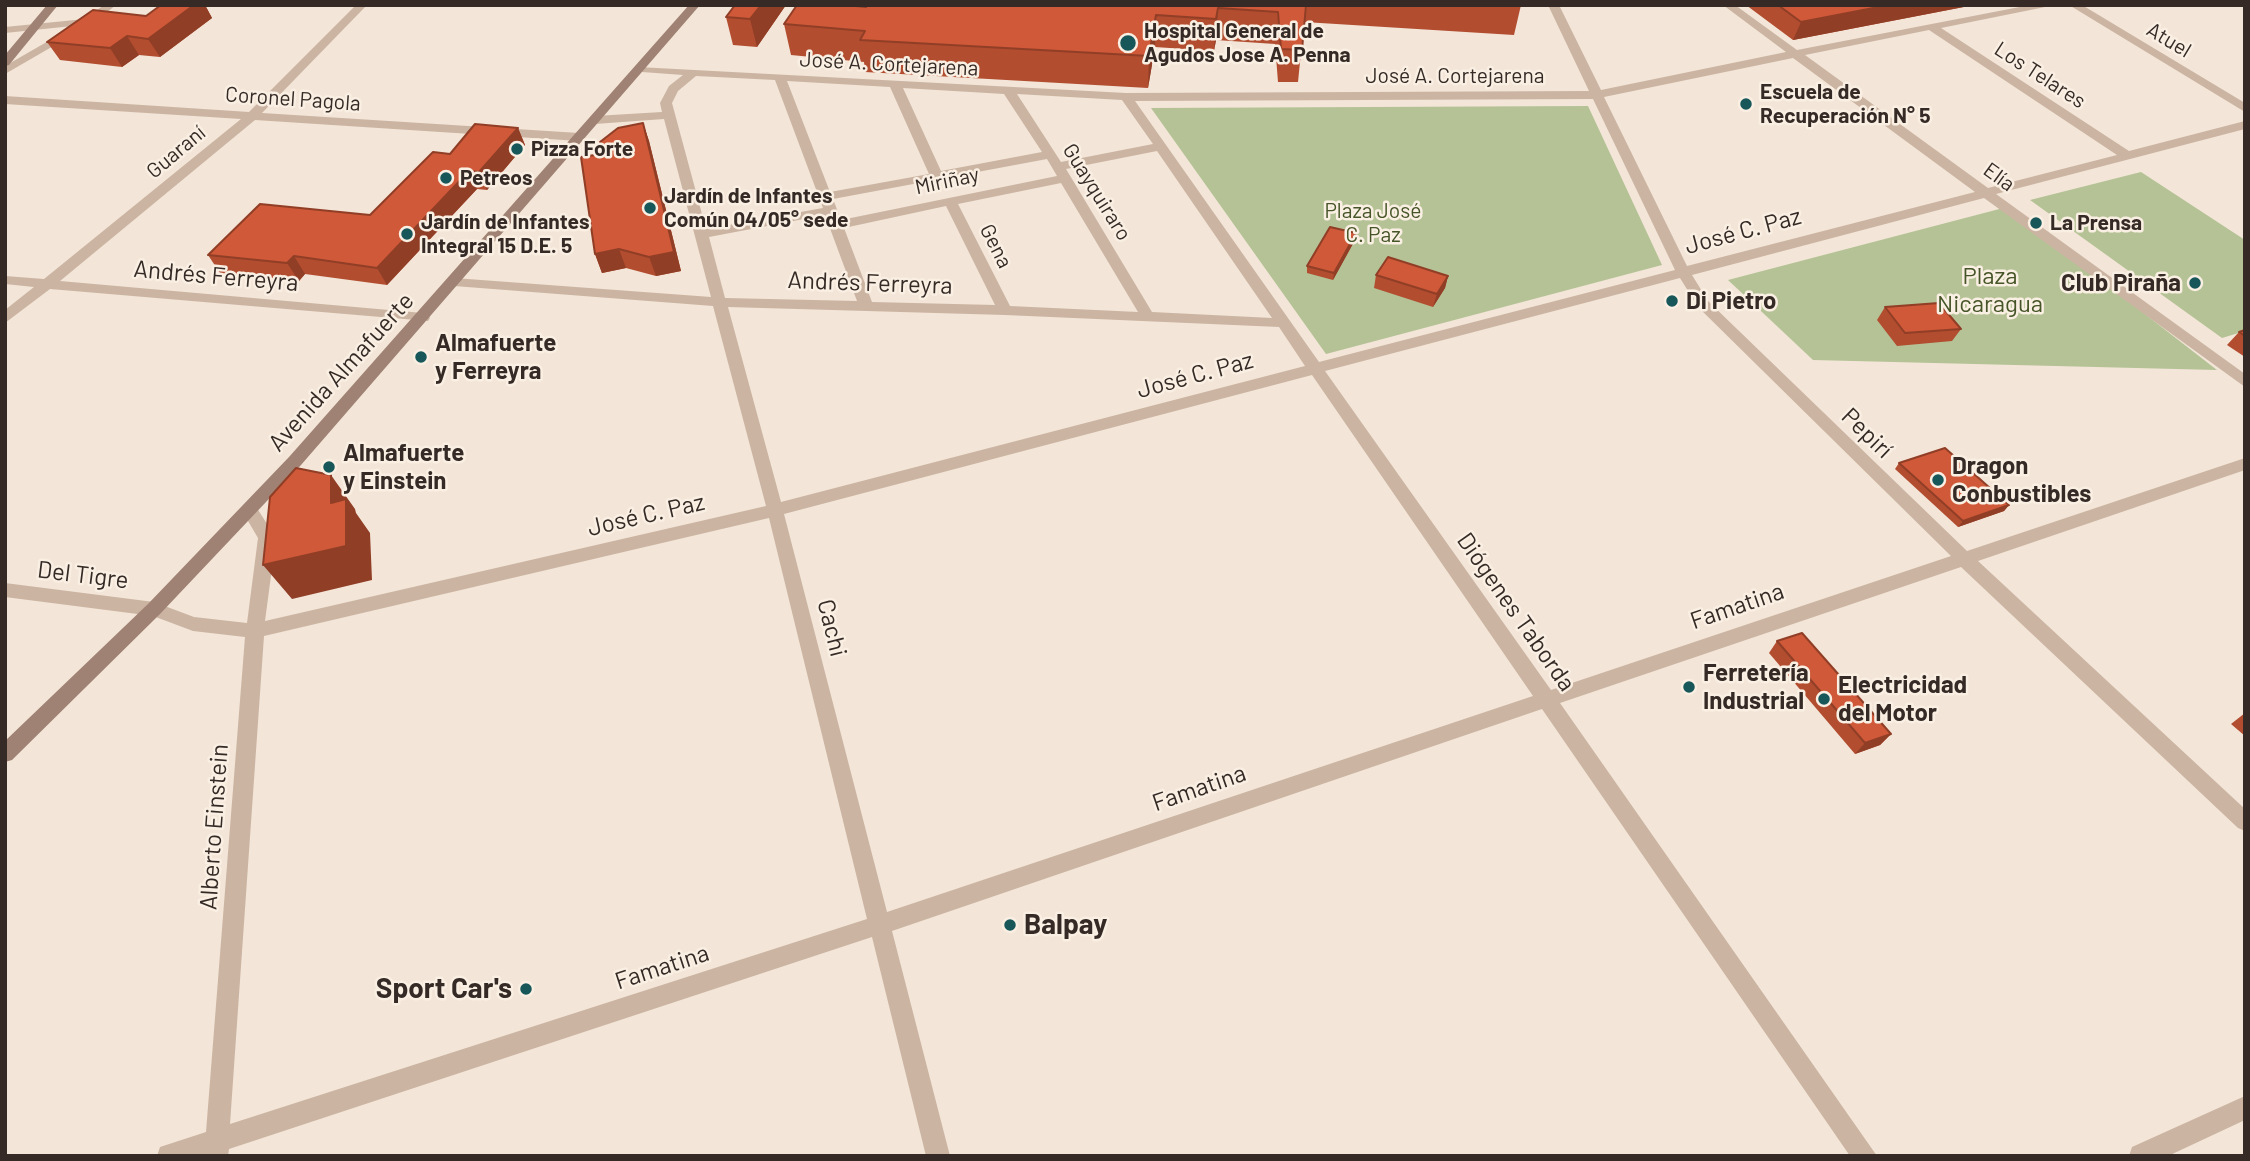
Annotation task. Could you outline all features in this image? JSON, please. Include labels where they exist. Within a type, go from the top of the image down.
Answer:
[{"type":"main road","points":[[5,63],[53,5]]},
{"type":"main road","name":"Avenida Almafuerte","points":[[5,754],[154,609],[248,509],[423,318],[695,5]]},
{"type":"street","points":[[5,71],[88,22],[111,5]]},
{"type":"street","name":"Guaraní","points":[[5,318],[252,116],[362,5]]},
{"type":"street","name":"Pepirí","points":[[1553,5],[1683,272],[1698,297],[1718,320],[1963,558],[2245,822]]},
{"type":"street","name":"Elía","points":[[1728,5],[2245,382]]},
{"type":"street","name":"José A. Cortejarena","points":[[642,69],[1126,97],[1596,95],[1931,26],[2050,5]]},
{"type":"street","name":"Atuel","points":[[2074,5],[2245,108]]},
{"type":"street","points":[[5,30],[88,22]]},
{"type":"street","name":"Los Telares","points":[[1931,26],[2128,156]]},
{"type":"street","points":[[594,120],[669,116],[666,103],[668,96],[693,72]]},
{"type":"street","points":[[780,77],[866,305]]},
{"type":"street","points":[[895,84],[937,176]]},
{"type":"street","name":"Guayquiraro","points":[[1008,90],[1148,317]]},
{"type":"street","name":"Diógenes Taborda","points":[[1126,97],[1318,368],[1865,1156]]},
{"type":"street","name":"Coronel Pagola","points":[[5,100],[579,138]]},
{"type":"street","name":"Cachi","points":[[669,116],[775,510],[938,1156]]},
{"type":"street","name":"José C. Paz","points":[[154,609],[193,624],[255,631],[775,510],[2245,125]]},
{"type":"street","name":"Miriñay","points":[[837,225],[950,202],[1159,147]]},
{"type":"street","name":"Miriñay","points":[[701,234],[937,176],[1049,155]]},
{"type":"street","name":"Gena","points":[[950,202],[1005,310]]},
{"type":"street","name":"Andrés Ferreyra","points":[[5,280],[423,318]]},
{"type":"street","name":"Andrés Ferreyra","points":[[454,282],[719,302],[1005,310],[1284,323]]},
{"type":"street","name":"Famatina","points":[[169,1156],[217,1147],[2245,464]]},
{"type":"street","name":"Alberto Einstein","points":[[217,1147],[255,631],[267,538],[248,509]]},
{"type":"street","name":"Del Tigre","points":[[5,590],[154,609]]},
{"type":"street","points":[[2141,1156],[2245,1108]]},
{"type":"green space","name":"Plaza José C. Paz","points":[[1588,106],[1662,265],[1326,354],[1151,108]]},
{"type":"green space","name":"Club Piraña","points":[[2141,172],[2245,240],[2245,331],[2222,338],[2030,200]]},
{"type":"green space","name":"Plaza Nicaragua","points":[[2007,207],[2217,370],[1813,360],[1728,280]]},
{"type":"building","points":[[161,5],[194,5],[148,39],[127,36],[110,48],[47,42],[93,10],[146,16]]},
{"type":"building","points":[[735,5],[761,5],[750,19],[726,17]]},
{"type":"building","points":[[797,5],[1306,5],[1302,50],[1281,49],[1278,12],[1218,8],[1216,19],[1156,15],[1149,56],[860,40],[865,31],[784,24]]},
{"type":"building","points":[[1778,5],[1889,5],[1801,22]]},
{"type":"building","points":[[643,123],[674,252],[649,257],[619,249],[595,254],[581,157],[602,154],[600,142],[618,128]]},
{"type":"building","points":[[475,124],[518,128],[479,172],[469,171],[377,268],[294,256],[287,263],[208,255],[260,204],[370,215],[433,152],[450,154]]},
{"type":"building","points":[[1330,227],[1356,233],[1334,273],[1307,266]]},
{"type":"building","points":[[1388,257],[1448,276],[1437,294],[1376,275]]},
{"type":"building","points":[[1939,303],[1961,329],[1905,333],[1885,307]]},
{"type":"building","name":"Dragon Conbustibles","points":[[1945,448],[2009,505],[1963,521],[1899,463]]},
{"type":"building","points":[[296,468],[331,475],[331,503],[346,499],[346,546],[263,565],[270,497]]},
{"type":"building","points":[[1802,633],[1891,734],[1865,743],[1777,641]]},
{"type":"place","name":"Hospital General de Agudos Jose A. Penna","points":[[1128,43]]},
{"type":"place","name":"Escuela de Recuperación N° 5","points":[[1746,104]]},
{"type":"place","name":"Pizza Forte","points":[[517,149]]},
{"type":"place","name":"Petreos","points":[[446,178]]},
{"type":"place","name":"Jardín de Infantes Común 04/05° sede","points":[[650,208]]},
{"type":"place","name":"La Prensa","points":[[2036,223]]},
{"type":"place","name":"Jardín de Infantes Integral 15 D.E. 5","points":[[407,234]]},
{"type":"place","name":"Club Piraña","points":[[2195,283]]},
{"type":"place","name":"Di Pietro","points":[[1672,301]]},
{"type":"place","name":"Almafuerte y Ferreyra","points":[[421,357]]},
{"type":"place","name":"Almafuerte y Einstein","points":[[329,467]]},
{"type":"place","name":"Dragon Conbustibles","points":[[1938,480]]},
{"type":"place","name":"Ferretería Industrial","points":[[1689,687]]},
{"type":"place","name":"Electricidad del Motor","points":[[1824,699]]},
{"type":"place","name":"Balpay","points":[[1010,925]]},
{"type":"place","name":"Sport Car's","points":[[526,989]]}]
